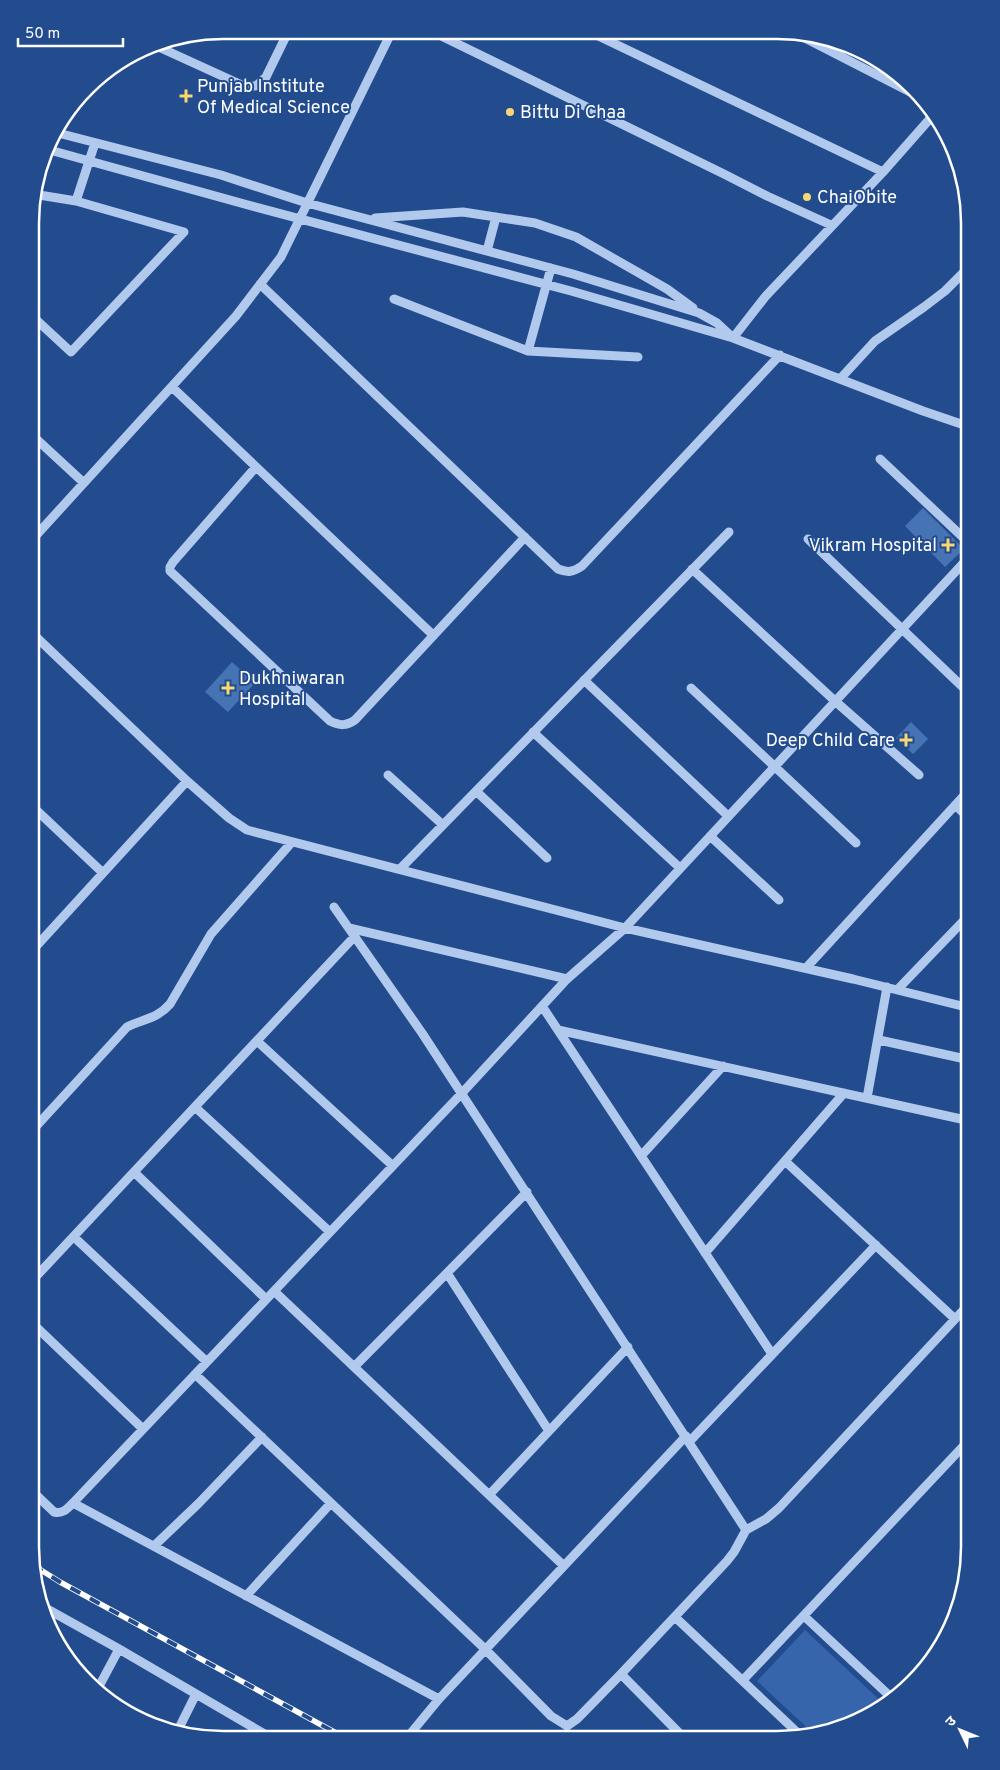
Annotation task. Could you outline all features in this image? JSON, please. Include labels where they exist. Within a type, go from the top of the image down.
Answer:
[{"type":"street","points":[[163,49],[244,86],[256,86],[266,77],[285,39]]},
{"type":"street","points":[[39,532],[236,316],[281,257],[388,39]]},
{"type":"street","points":[[447,39],[767,196],[831,225]]},
{"type":"street","points":[[605,39],[883,172]]},
{"type":"street","points":[[820,44],[897,84]]},
{"type":"street","points":[[734,338],[764,297],[883,172],[929,120]]},
{"type":"street","points":[[62,134],[220,175],[307,203],[551,268],[700,312]]},
{"type":"street","points":[[76,201],[95,144]]},
{"type":"street","points":[[54,151],[546,284],[734,338],[961,424]]},
{"type":"street","points":[[39,322],[71,352],[184,232],[76,201],[41,195]]},
{"type":"street","points":[[367,219],[462,212],[535,223],[576,237],[667,289],[734,338]]},
{"type":"street","points":[[487,251],[496,217]]},
{"type":"street","points":[[528,351],[551,268]]},
{"type":"street","points":[[840,379],[874,341],[924,307],[961,275]]},
{"type":"street","points":[[260,284],[558,569],[566,572],[574,571],[582,566],[780,355]]},
{"type":"street","points":[[394,299],[528,351],[638,357]]},
{"type":"street","points":[[172,387],[433,635]]},
{"type":"street","points":[[39,441],[84,483]]},
{"type":"street","points":[[880,459],[961,536]]},
{"type":"street","points":[[256,468],[170,567],[170,571],[330,721],[338,726],[347,725],[355,720],[526,537]]},
{"type":"street","points":[[400,869],[729,532]]},
{"type":"street","points":[[808,538],[961,685]]},
{"type":"street","points":[[39,1498],[54,1512],[59,1514],[65,1512],[542,1006],[567,980],[625,928],[961,566]]},
{"type":"street","points":[[692,569],[918,775]]},
{"type":"street","points":[[39,640],[187,781],[229,818],[247,830],[625,928],[898,989],[961,1006]]},
{"type":"street","points":[[584,680],[728,816]]},
{"type":"street","points":[[691,688],[856,843]]},
{"type":"street","points":[[533,732],[680,868]]},
{"type":"street","points":[[388,775],[443,825]]},
{"type":"street","points":[[39,943],[187,781]]},
{"type":"street","points":[[476,791],[548,858]]},
{"type":"street","points":[[806,968],[961,799]]},
{"type":"street","points":[[955,805],[961,811]]},
{"type":"street","points":[[39,813],[103,873]]},
{"type":"street","points":[[710,836],[779,900]]},
{"type":"street","points":[[39,1123],[127,1027],[156,1017],[164,1012],[211,934],[292,842]]},
{"type":"street","points":[[334,906],[462,1093],[688,1438],[746,1530]]},
{"type":"street","points":[[898,989],[961,923]]},
{"type":"street","points":[[352,932],[567,980]]},
{"type":"street","points":[[39,1274],[257,1041],[352,932]]},
{"type":"street","points":[[867,1098],[879,1040],[887,987]]},
{"type":"street","points":[[542,1006],[772,1354]]},
{"type":"street","points":[[558,1030],[961,1119]]},
{"type":"street","points":[[879,1040],[961,1058]]},
{"type":"street","points":[[257,1041],[393,1166]]},
{"type":"street","points":[[642,1156],[723,1066]]},
{"type":"street","points":[[705,1253],[844,1093]]},
{"type":"street","points":[[195,1107],[330,1232]]},
{"type":"street","points":[[785,1161],[955,1319]]},
{"type":"street","points":[[134,1172],[266,1299]]},
{"type":"street","points":[[354,1367],[527,1192]]},
{"type":"street","points":[[74,1237],[207,1362]]},
{"type":"street","points":[[413,1731],[439,1699],[564,1566],[876,1245]]},
{"type":"street","points":[[446,1274],[549,1431]]},
{"type":"street","points":[[274,1291],[564,1566]]},
{"type":"street","points":[[195,1374],[485,1649],[551,1716],[567,1726],[577,1719],[675,1617],[734,1552],[746,1530],[766,1519],[778,1508],[961,1313]]},
{"type":"street","points":[[39,1330],[143,1429]]},
{"type":"street","points":[[489,1495],[628,1347]]},
{"type":"street","points":[[154,1546],[199,1503],[262,1437]]},
{"type":"street","points":[[743,1680],[961,1449]]},
{"type":"street","points":[[73,1503],[439,1699]]},
{"type":"street","points":[[246,1596],[331,1503]]},
{"type":"street","points":[[52,1614],[119,1649],[260,1731]]},
{"type":"street","points":[[804,1616],[888,1694]]},
{"type":"street","points":[[675,1617],[796,1730]]},
{"type":"street","points":[[100,1684],[119,1649]]},
{"type":"street","points":[[621,1674],[677,1731]]},
{"type":"street","points":[[179,1726],[196,1694]]},
{"type":"shaded area","points":[[805,1630],[879,1700],[869,1707],[847,1717],[808,1729],[757,1681]]},
{"type":"building","points":[[923,508],[961,546],[961,552],[945,567],[905,526]]},
{"type":"building","points":[[232,662],[255,683],[228,712],[205,692]]},
{"type":"building","points":[[911,722],[928,739],[913,754],[896,738]]},
{"type":"railway","points":[[40,1569],[332,1731]]},
{"type":"place","name":"Punjab Institute Of Medical Science","points":[[186,96]]},
{"type":"place","name":"Bittu Di Chaa","points":[[510,112]]},
{"type":"place","name":"ChaiObite","points":[[807,197]]},
{"type":"place","name":"Vikram Hospital","points":[[948,545]]},
{"type":"place","name":"Dukhniwaran Hospital","points":[[228,688]]},
{"type":"place","name":"Deep Child Care","points":[[906,740]]}]
